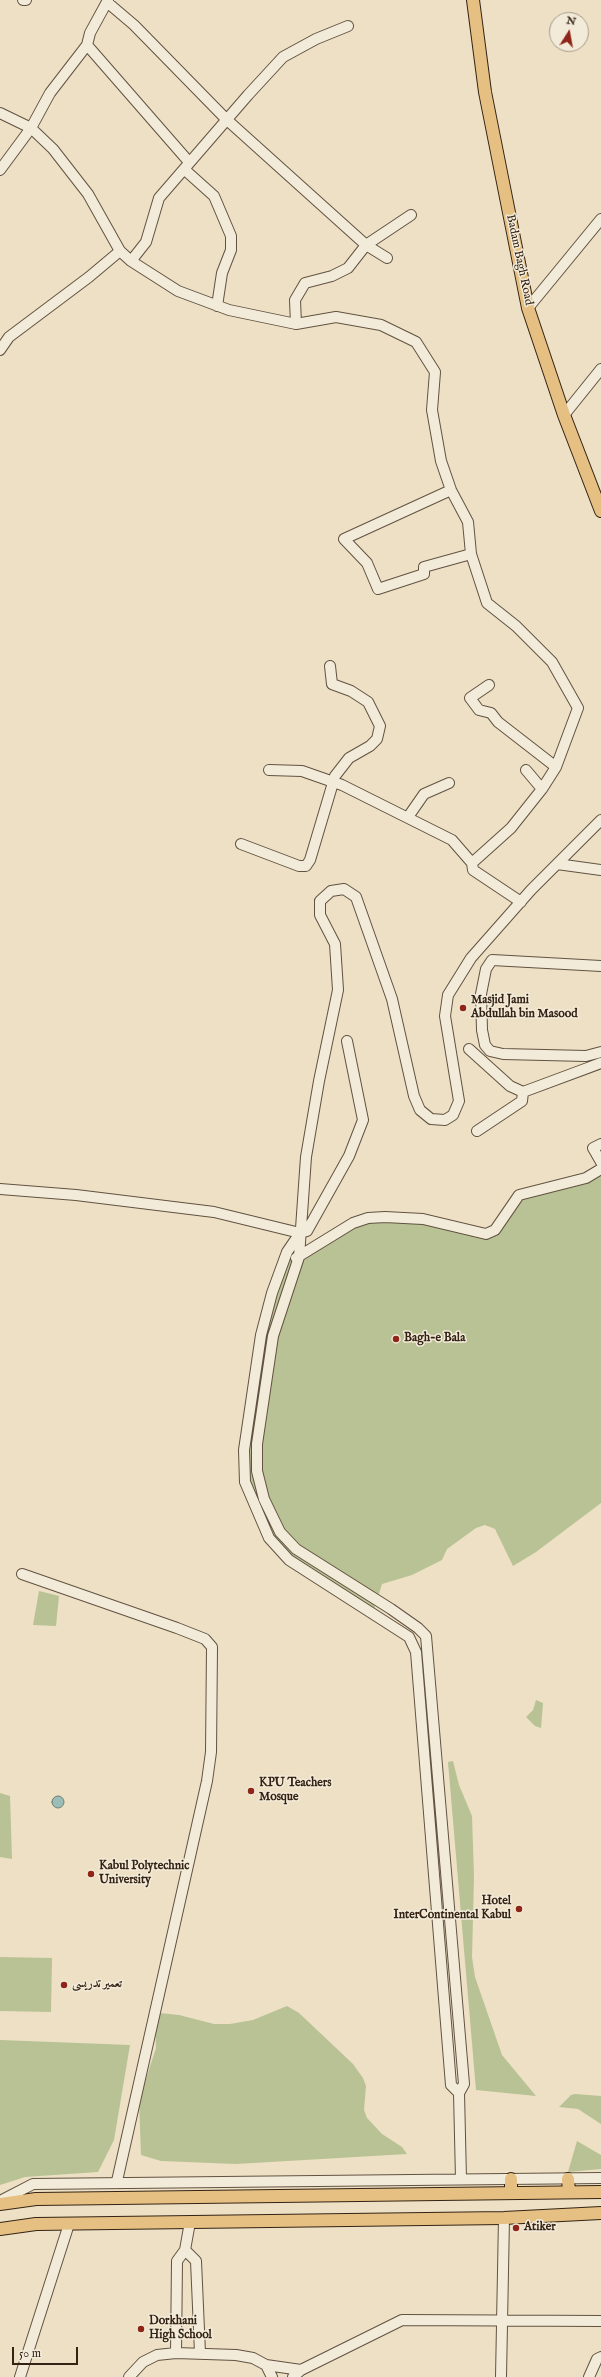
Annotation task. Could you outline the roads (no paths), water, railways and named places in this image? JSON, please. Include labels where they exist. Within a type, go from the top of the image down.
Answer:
[{"type":"main road","name":"Badam Bagh Road","points":[[473,0],[485,92],[528,308],[564,416],[600,507]]},
{"type":"main road","points":[[568,2179],[569,2192]]},
{"type":"main road","points":[[0,2204],[36,2199],[511,2185],[569,2192],[601,2192]]},
{"type":"main road","points":[[0,2229],[16,2225],[504,2218],[601,2213]]},
{"type":"street","points":[[0,170],[31,128],[50,93],[87,45],[90,33],[108,2],[134,25],[226,119],[366,245],[387,258]]},
{"type":"street","points":[[131,261],[146,242],[159,198],[197,156],[226,119],[283,57],[316,39],[348,26]]},
{"type":"street","points":[[87,45],[187,166],[214,196],[231,236],[231,250],[222,273],[217,306]]},
{"type":"street","points":[[0,113],[31,128],[52,150],[88,194],[120,250],[131,261],[178,291],[217,306],[244,314],[296,324],[336,317],[381,325],[416,342],[435,372],[432,410],[441,461],[450,490],[468,522],[472,554],[487,602],[516,626],[552,662],[578,708],[556,767],[542,788],[511,828],[472,863]]},
{"type":"street","points":[[296,324],[294,300],[305,283],[332,276],[348,268],[366,245],[411,215]]},
{"type":"street","points":[[528,308],[601,219]]},
{"type":"street","points":[[0,350],[4,336],[89,277],[120,250]]},
{"type":"street","points":[[564,416],[601,369]]},
{"type":"street","points":[[450,490],[344,539],[367,563],[378,589],[424,574],[424,568],[472,554]]},
{"type":"street","points":[[241,844],[299,866],[306,866],[310,860],[335,776],[349,758],[370,746],[377,739],[380,726],[363,698],[332,684],[330,666]]},
{"type":"street","points":[[489,685],[470,698],[479,710],[491,713],[498,722],[556,767]]},
{"type":"street","points":[[269,770],[302,771],[333,783],[408,817],[452,840],[472,863],[473,870],[521,902]]},
{"type":"street","points":[[526,770],[542,788]]},
{"type":"street","points":[[408,817],[424,794],[449,783]]},
{"type":"street","points":[[461,2179],[459,2093],[464,2084],[426,1636],[418,1628],[391,1609],[296,1549],[280,1532],[264,1499],[257,1471],[257,1444],[273,1336],[299,1257],[306,1157],[312,1115],[338,990],[336,944],[320,915],[320,901],[331,891],[344,889],[356,897],[392,998],[414,1096],[420,1110],[431,1119],[445,1120],[453,1115],[459,1101],[444,1016],[448,995],[471,958],[521,902],[601,820]]},
{"type":"street","points":[[557,864],[601,870]]},
{"type":"street","points":[[601,966],[492,960],[486,968],[481,994],[482,1030],[485,1045],[490,1051],[503,1054],[586,1056],[601,1052]]},
{"type":"street","points":[[0,1189],[76,1195],[214,1212],[300,1233],[307,1231],[349,1156],[363,1120],[348,1041]]},
{"type":"street","points":[[469,1049],[510,1086],[523,1092],[601,1063]]},
{"type":"street","points":[[477,1131],[522,1101],[523,1092]]},
{"type":"street","points":[[601,1144],[593,1148],[601,1162]]},
{"type":"street","points":[[284,1260],[299,1257],[353,1223],[368,1218],[385,1216],[423,1219],[486,1234],[494,1230],[519,1196],[586,1178],[601,1169]]},
{"type":"street","points":[[300,1233],[287,1252],[261,1335],[244,1450],[245,1482],[269,1538],[289,1560],[384,1620],[408,1637],[416,1652],[451,2085],[459,2093]]},
{"type":"street","points":[[22,1574],[177,1628],[205,1639],[212,1647],[210,1752],[207,1782],[117,2182]]},
{"type":"street","points":[[384,1620],[391,1609]]},
{"type":"street","points":[[423,1734],[435,1733]]},
{"type":"street","points":[[0,2201],[32,2184],[461,2179],[511,2185],[568,2179],[601,2178]]},
{"type":"street","points":[[501,2377],[504,2218]]},
{"type":"street","points":[[176,2353],[177,2261],[186,2250],[190,2222]]},
{"type":"street","points":[[20,2377],[69,2224]]},
{"type":"street","points":[[186,2250],[196,2260],[200,2353]]},
{"type":"street","points":[[129,2377],[142,2362],[157,2355],[176,2353],[236,2355],[254,2358],[266,2365],[297,2374],[402,2320],[502,2322],[601,2321]]},
{"type":"street","points":[[589,2377],[597,2359],[601,2357]]},
{"type":"street","points":[[266,2365],[272,2377]]},
{"type":"water","points":[[56,1796],[60,1796],[64,1802],[60,1808],[56,1808],[52,1804],[52,1800]]},
{"type":"place","name":"Masjid Jami Abdullah bin Masood","points":[[463,1008]]},
{"type":"place","name":"Bagh-e Bala","points":[[396,1339]]},
{"type":"place","name":"KPU Teachers Mosque","points":[[251,1791]]},
{"type":"place","name":"Kabul Polytechnic University","points":[[91,1874]]},
{"type":"place","name":"Hotel InterContinental Kabul","points":[[519,1909]]},
{"type":"place","name":"تعمیر تدریسی","points":[[64,1985]]},
{"type":"place","name":"Atiker","points":[[516,2228]]},
{"type":"place","name":"Dorkhani High School","points":[[141,2329]]}]
